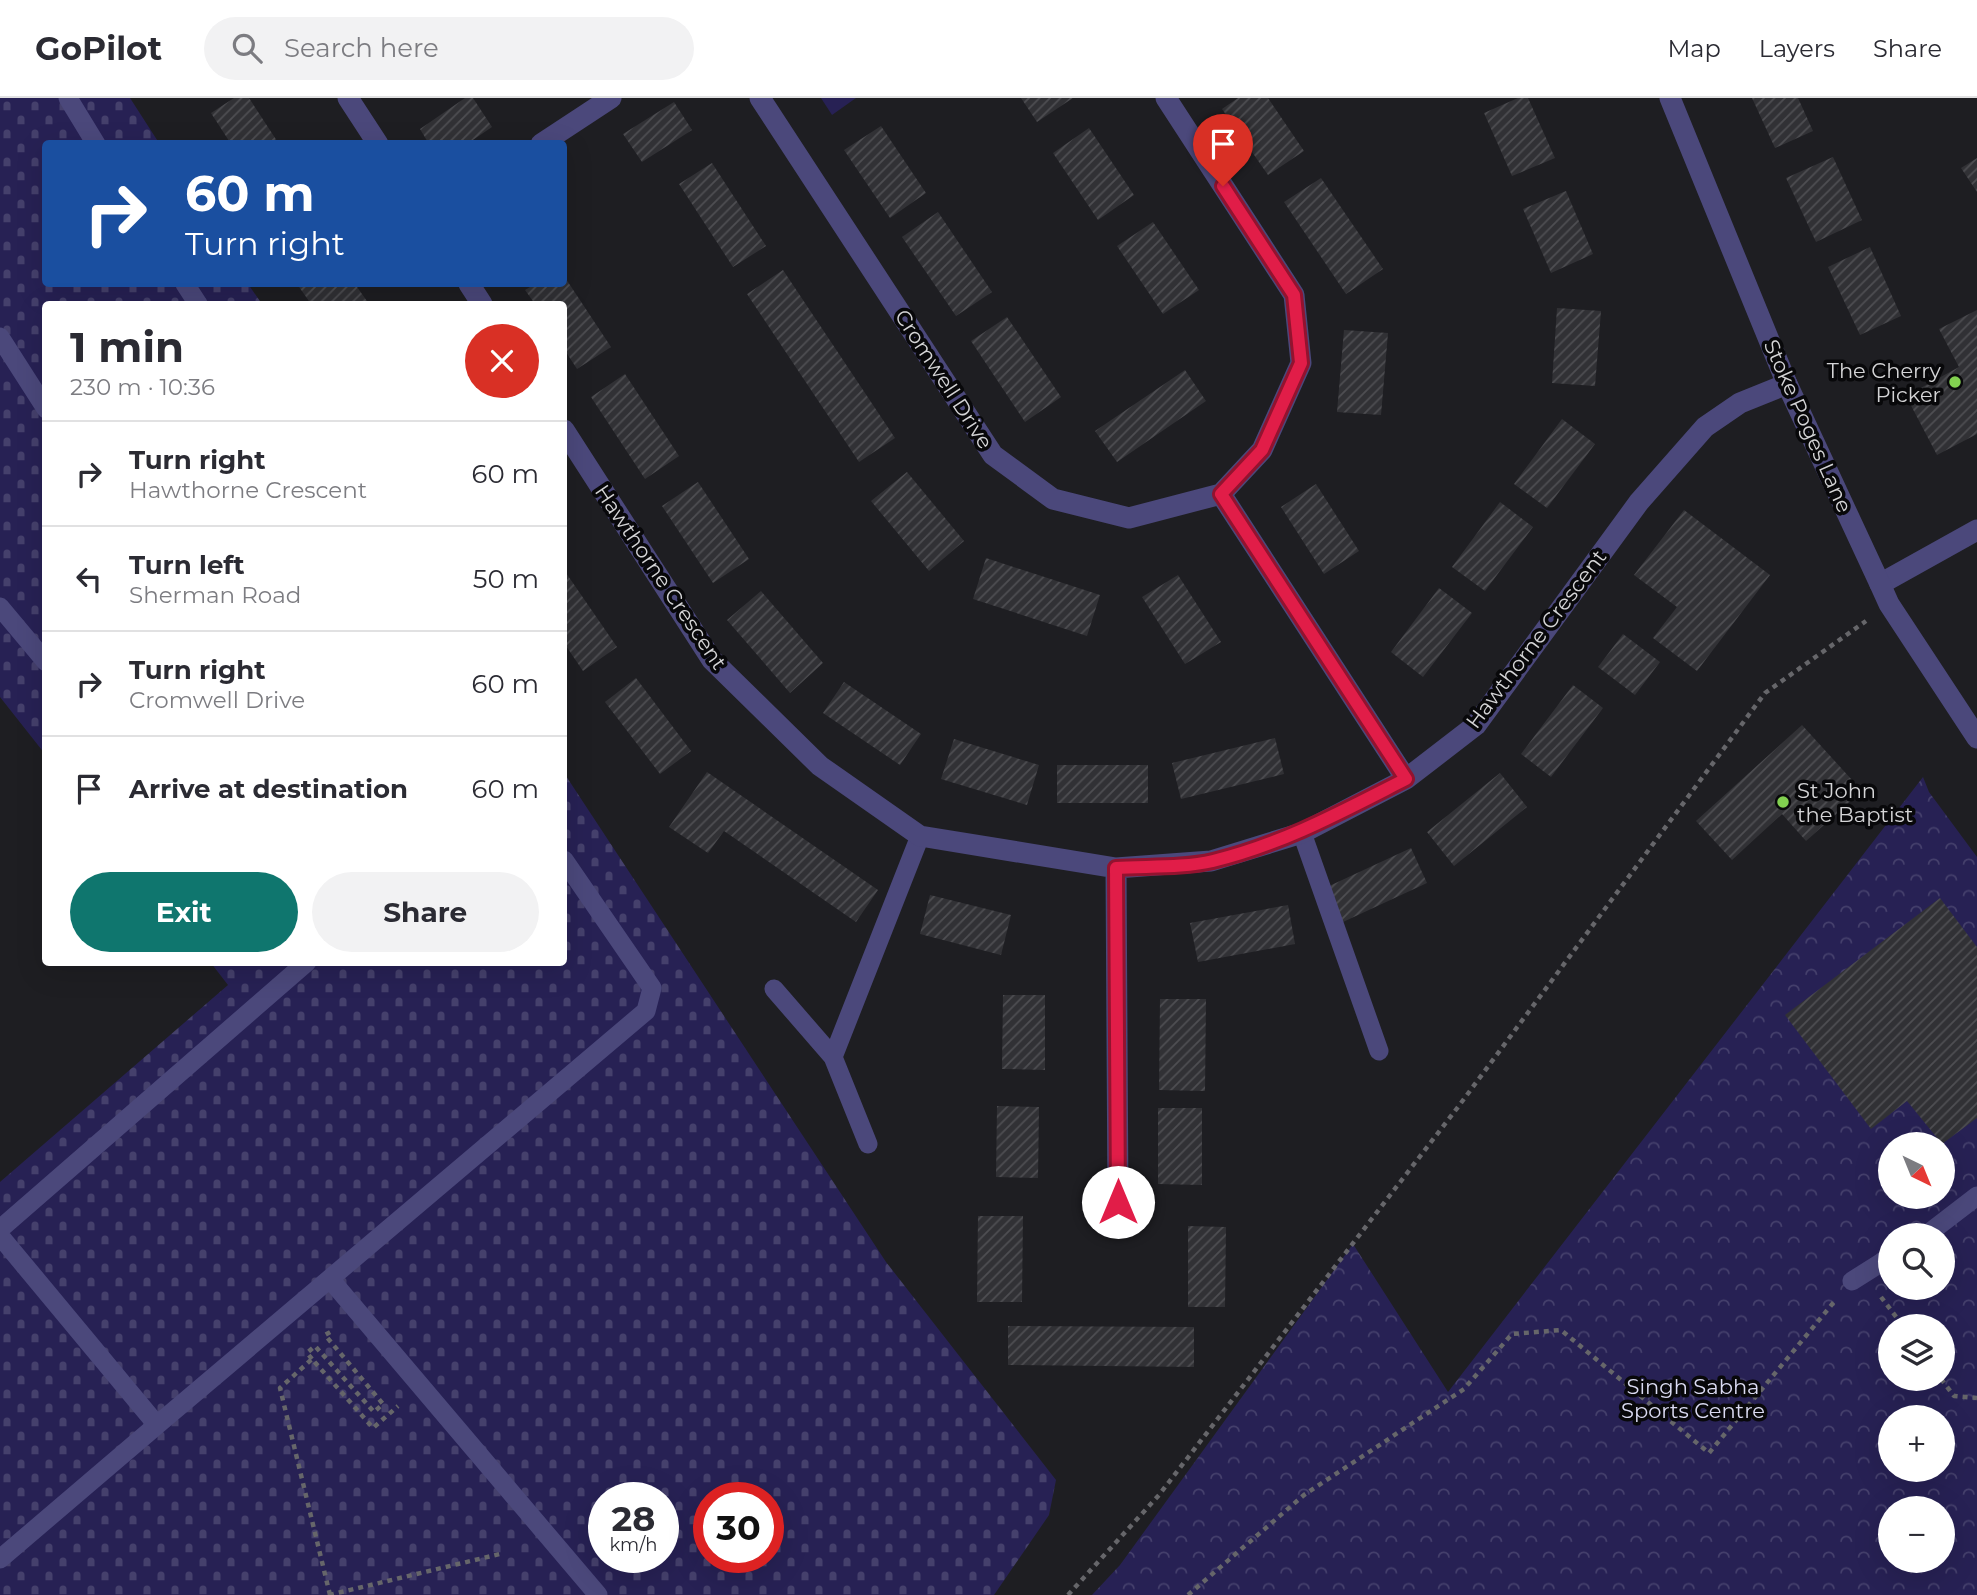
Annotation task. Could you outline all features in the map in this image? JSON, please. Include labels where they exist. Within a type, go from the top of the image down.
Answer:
[{"type":"street","points":[[348,98],[374,140]]},
{"type":"street","points":[[547,140],[611,98]]},
{"type":"street","name":"Cromwell Drive","points":[[760,98],[993,455],[1053,499],[1129,518],[1221,494]]},
{"type":"street","points":[[1166,98],[1294,295],[1301,363],[1262,450],[1221,494],[1406,779]]},
{"type":"street","name":"Stoke Poges Lane","points":[[1670,98],[1787,384],[1889,604],[1977,738]]},
{"type":"street","name":"Hawthorne Crescent","points":[[567,435],[712,660],[820,766],[920,836],[1116,868],[1211,861],[1302,833],[1406,779],[1476,725],[1639,502],[1705,427],[1740,403],[1787,384]]},
{"type":"street","points":[[1880,584],[1977,530]]},
{"type":"street","points":[[1116,868],[1118,1202]]},
{"type":"lane","points":[[68,98],[94,140]]},
{"type":"lane","points":[[0,337],[42,403]]},
{"type":"lane","points":[[0,607],[42,657]]},
{"type":"lane","points":[[1302,833],[1379,1051]]},
{"type":"lane","points":[[832,1057],[920,836]]},
{"type":"lane","points":[[0,1559],[646,1011],[652,988],[567,864]]},
{"type":"lane","points":[[0,1229],[301,966]]},
{"type":"lane","points":[[774,989],[832,1057],[867,1144]]},
{"type":"lane","points":[[1942,1223],[1977,1196]]},
{"type":"lane","points":[[0,1236],[157,1425]]},
{"type":"lane","points":[[1852,1281],[1878,1265]]},
{"type":"lane","points":[[330,1279],[598,1595]]},
{"type":"path","points":[[1068,1595],[1184,1461],[1458,1107],[1765,693],[1889,604]]},
{"type":"path","points":[[1188,1595],[1304,1495],[1464,1389],[1512,1334],[1561,1330],[1709,1453],[1852,1281]]},
{"type":"path","points":[[341,1339],[333,1329],[325,1335],[383,1404],[374,1412],[316,1346],[307,1353],[373,1428],[398,1406],[391,1395]]},
{"type":"path","points":[[312,1359],[280,1388],[329,1595],[504,1553]]},
{"type":"path","points":[[1950,1391],[1954,1396],[1977,1398]]},
{"type":"green space","points":[[0,98],[130,98],[157,140],[42,140],[42,287],[250,287],[260,301],[42,301],[42,750],[0,697]]},
{"type":"green space","points":[[821,98],[856,98],[832,115]]},
{"type":"green space","name":"Singh Sabha Sports Centre","points":[[1923,777],[1929,792],[1977,857],[1977,1595],[1092,1595],[1120,1565],[1353,1244],[1448,1392]]},
{"type":"green space","points":[[567,778],[886,1262],[1056,1480],[1049,1515],[994,1595],[0,1595],[0,1182],[228,985],[213,966],[567,966]]},
{"type":"building","points":[[234,98],[249,98],[276,140],[228,140],[211,113]]},
{"type":"building","points":[[465,98],[473,98],[492,127],[473,140],[427,140],[420,129]]},
{"type":"building","points":[[1021,98],[1073,98],[1037,122]]},
{"type":"building","points":[[1238,98],[1268,98],[1304,151],[1268,175],[1222,109]]},
{"type":"building","points":[[1518,98],[1528,98],[1555,158],[1512,176],[1484,113]]},
{"type":"building","points":[[1752,98],[1798,98],[1813,131],[1775,148]]},
{"type":"building","points":[[674,102],[692,130],[642,162],[623,134]]},
{"type":"building","points":[[881,126],[926,193],[890,218],[844,150]]},
{"type":"building","points":[[1089,128],[1134,195],[1098,220],[1053,153]]},
{"type":"building","points":[[1833,157],[1862,220],[1816,242],[1786,178]]},
{"type":"building","points":[[1977,158],[1977,192],[1961,168]]},
{"type":"building","points":[[712,163],[766,246],[733,267],[679,184]]},
{"type":"building","points":[[1321,178],[1383,269],[1346,294],[1284,202]]},
{"type":"building","points":[[1566,191],[1593,254],[1551,273],[1523,209]]},
{"type":"building","points":[[938,212],[992,292],[956,316],[902,237]]},
{"type":"building","points":[[1153,222],[1199,290],[1163,314],[1117,246]]},
{"type":"building","points":[[1870,247],[1901,316],[1860,335],[1828,267]]},
{"type":"building","points":[[783,270],[895,438],[859,462],[747,294]]},
{"type":"building","points":[[567,281],[611,347],[577,369],[567,354],[567,301],[533,301],[525,290],[530,287],[567,287]]},
{"type":"building","points":[[299,287],[357,287],[367,301],[309,301]]},
{"type":"building","points":[[1557,308],[1601,311],[1595,386],[1552,383]]},
{"type":"building","name":"The Cherry Picker","points":[[1977,310],[1977,434],[1937,455],[1906,396],[1959,367],[1939,329]]},
{"type":"building","points":[[1007,317],[1061,397],[1025,422],[971,341]]},
{"type":"building","points":[[1344,330],[1388,333],[1381,415],[1337,412]]},
{"type":"building","points":[[1185,370],[1206,401],[1117,462],[1095,431]]},
{"type":"building","points":[[625,374],[679,456],[645,479],[591,397]]},
{"type":"building","points":[[1562,419],[1595,444],[1547,508],[1514,484]]},
{"type":"building","points":[[907,472],[964,541],[929,571],[871,501]]},
{"type":"building","points":[[698,482],[749,559],[713,583],[662,506]]},
{"type":"building","points":[[1316,484],[1359,551],[1324,574],[1281,507]]},
{"type":"building","points":[[1500,502],[1533,527],[1485,591],[1452,567]]},
{"type":"building","points":[[1684,510],[1770,575],[1697,671],[1653,638],[1677,607],[1634,575]]},
{"type":"building","points":[[986,558],[1100,595],[1087,636],[973,599]]},
{"type":"building","points":[[567,574],[617,647],[583,671],[567,647]]},
{"type":"building","points":[[1178,575],[1221,642],[1185,664],[1142,597]]},
{"type":"building","points":[[1439,588],[1472,613],[1423,677],[1391,652]]},
{"type":"building","points":[[761,591],[823,663],[790,693],[727,620]]},
{"type":"building","points":[[1623,634],[1660,662],[1635,695],[1598,667]]},
{"type":"building","points":[[636,678],[691,751],[660,774],[605,702]]},
{"type":"building","points":[[844,682],[921,734],[900,765],[823,713]]},
{"type":"building","points":[[1573,685],[1603,708],[1551,777],[1521,754]]},
{"type":"building","name":"St John the Baptist","points":[[1802,725],[1862,791],[1806,841],[1782,814],[1732,860],[1696,821]]},
{"type":"building","points":[[1275,738],[1284,774],[1181,799],[1172,763]]},
{"type":"building","points":[[954,739],[1039,765],[1027,805],[941,779]]},
{"type":"building","points":[[1057,765],[1148,765],[1148,803],[1057,803]]},
{"type":"building","points":[[707,772],[878,890],[856,922],[724,831],[708,853],[669,827]]},
{"type":"building","points":[[1500,773],[1527,807],[1454,866],[1427,832]]},
{"type":"building","points":[[1411,848],[1427,883],[1343,922],[1327,887]]},
{"type":"building","points":[[930,895],[1011,915],[1001,955],[920,934]]},
{"type":"building","points":[[1940,898],[1977,947],[1977,1118],[1955,1134],[1955,1132],[1932,1132],[1907,1101],[1871,1129],[1785,1015]]},
{"type":"building","points":[[1288,905],[1295,944],[1198,962],[1190,923]]},
{"type":"building","points":[[1003,995],[1045,995],[1045,1070],[1002,1069]]},
{"type":"building","points":[[1160,999],[1206,999],[1205,1091],[1159,1090]]},
{"type":"building","points":[[997,1106],[1039,1107],[1038,1178],[996,1177]]},
{"type":"building","points":[[1158,1108],[1202,1108],[1202,1185],[1158,1184]]},
{"type":"building","points":[[978,1216],[1023,1216],[1022,1302],[977,1302]]},
{"type":"building","points":[[1188,1226],[1226,1227],[1225,1307],[1188,1307]]},
{"type":"building","points":[[1008,1326],[1194,1327],[1194,1367],[1008,1365]]},
{"type":"place","name":"The Cherry Picker","points":[[1955,382]]},
{"type":"place","name":"St John the Baptist","points":[[1783,802]]},
{"type":"route","points":[[1118,1202],[1116,868],[1211,861],[1234,854],[1302,833],[1406,779],[1221,494],[1262,450],[1301,363],[1294,295],[1223,186]]}]
